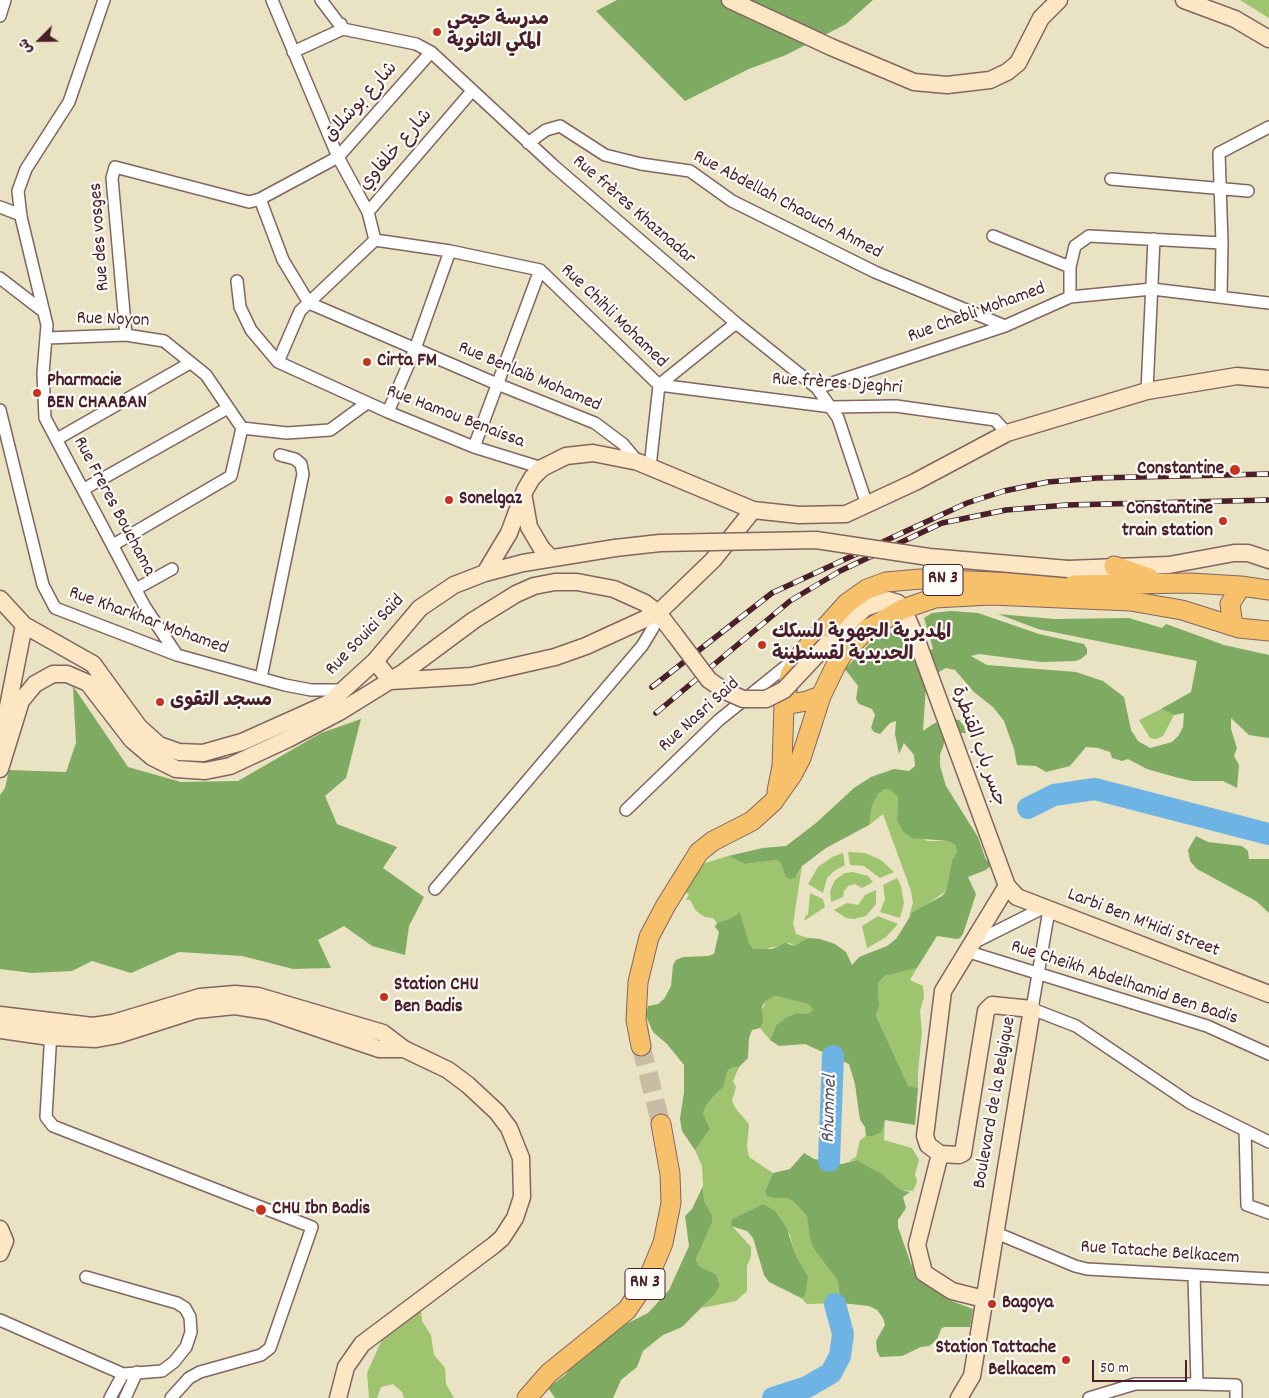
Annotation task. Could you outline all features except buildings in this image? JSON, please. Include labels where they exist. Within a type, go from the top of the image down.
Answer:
[{"type":"main road","points":[[730,0],[831,47],[914,82],[947,85],[990,80],[1006,72],[1018,62],[1041,18],[1059,0]]},
{"type":"main road","points":[[1184,0],[1235,19],[1269,39]]},
{"type":"main road","points":[[485,572],[509,533],[525,490],[542,468],[566,456],[579,453],[593,453],[644,465],[753,510],[821,516],[846,514],[1008,433],[1147,391],[1237,376],[1269,379]]},
{"type":"main road","points":[[525,490],[525,515],[529,527],[542,549],[551,558]]},
{"type":"main road","points":[[391,681],[470,676],[555,657],[586,646],[658,612],[713,560],[753,510]]},
{"type":"main road","name":"Rue Souici Saïd","points":[[0,600],[24,625],[76,652],[92,664],[139,727],[159,744],[179,752],[203,753],[242,742],[329,703],[375,661],[426,603],[454,585],[485,572],[551,558],[660,543],[816,540],[929,557],[1068,569],[1169,564],[1234,552],[1248,553],[1269,560]]},
{"type":"main road","points":[[1114,566],[1165,583]]},
{"type":"main road","name":"RN 3","points":[[773,802],[782,766],[784,705],[790,675],[802,653],[847,602],[867,589],[886,582],[920,579],[1069,585],[1165,583],[1241,586],[1268,591]]},
{"type":"main road","points":[[0,769],[21,702],[36,684],[53,674],[67,674],[88,683],[132,740],[152,757],[176,769],[204,771],[230,766],[288,739],[391,681],[474,620],[516,594],[534,586],[555,582],[598,585],[630,595],[658,612],[710,680],[725,691],[743,699],[766,699],[784,690],[827,644],[865,608],[888,600],[898,603],[903,609]]},
{"type":"main road","points":[[1233,625],[1230,604],[1241,586]]},
{"type":"main road","name":"RN 3","points":[[641,1046],[636,1009],[640,970],[644,951],[671,896],[693,859],[706,845],[752,821],[773,802],[797,766],[821,696],[835,667],[866,630],[903,609],[935,598],[978,596],[1130,601],[1182,610],[1233,625],[1266,627]]},
{"type":"main road","name":"جسر باب القنطرة","points":[[903,609],[916,638],[1004,878]]},
{"type":"main road","points":[[0,752],[24,625]]},
{"type":"main road","points":[[375,661],[391,681]]},
{"type":"main road","points":[[784,705],[807,701],[821,696]]},
{"type":"main road","points":[[983,1302],[952,1291],[924,1273],[917,1245],[940,1154],[928,1145],[925,1136],[940,1002],[943,992],[1004,878]]},
{"type":"main road","name":"Larbi Ben M'Hidi Street","points":[[1004,878],[1017,897],[1269,994]]},
{"type":"main road","name":"Boulevard de la Belgique","points":[[940,1154],[959,1155],[965,1150],[988,1007],[992,1005],[1032,1009],[994,1232],[972,1376],[967,1388],[959,1398]]},
{"type":"main road","points":[[0,1015],[52,1026],[96,1040],[118,1035],[196,1010],[235,1006],[266,1011],[379,1049],[404,1049],[448,1070],[468,1085],[497,1112],[517,1143],[523,1170],[522,1198],[510,1227],[494,1245],[466,1268],[362,1344],[346,1367],[338,1398]]},
{"type":"main road","points":[[0,1030],[52,1026]]},
{"type":"main road","name":"RN 3","points":[[527,1398],[549,1373],[626,1310],[648,1279],[663,1243],[671,1203],[670,1174],[661,1124]]},
{"type":"main road","points":[[0,1229],[5,1242],[0,1253]]},
{"type":"street","points":[[0,16],[5,0]]},
{"type":"street","name":"Rue Freres Bouchama","points":[[104,0],[69,102],[26,169],[18,191],[21,215],[44,312],[48,338],[44,373],[45,418],[136,589],[164,639],[177,655]]},
{"type":"street","points":[[272,0],[338,156],[368,212]]},
{"type":"street","points":[[321,0],[344,29]]},
{"type":"street","points":[[329,0],[344,29]]},
{"type":"street","points":[[293,52],[344,29]]},
{"type":"street","name":"Rue frères Khaznadar","points":[[344,29],[416,44],[431,52],[528,143],[736,323],[817,388],[832,406],[842,428],[867,505]]},
{"type":"street","name":"شارع بوشلاق","points":[[260,199],[338,156],[431,52]]},
{"type":"street","name":"شارع خلفاوي","points":[[376,240],[368,212],[472,90]]},
{"type":"street","name":"Rue Abdellah Chaouch Ahmed","points":[[528,143],[546,130],[560,126],[605,155],[641,164],[690,171],[732,200],[876,272],[1005,326]]},
{"type":"street","points":[[1221,297],[1222,243],[1219,153],[1269,127]]},
{"type":"street","name":"Rue des vosges","points":[[126,335],[112,178],[115,167],[249,202],[260,199]]},
{"type":"street","points":[[1111,179],[1248,191]]},
{"type":"street","points":[[260,199],[284,260],[309,303]]},
{"type":"street","points":[[0,208],[21,215]]},
{"type":"street","points":[[993,236],[1070,267]]},
{"type":"street","points":[[1070,297],[1070,267],[1075,246],[1089,236],[1222,243]]},
{"type":"street","points":[[1147,391],[1154,239]]},
{"type":"street","points":[[278,362],[300,311],[376,240]]},
{"type":"street","name":"Rue Chihli Mohamed","points":[[376,240],[450,250],[540,270],[659,385],[644,465]]},
{"type":"street","points":[[388,412],[415,348],[450,250]]},
{"type":"street","points":[[474,447],[540,270]]},
{"type":"street","points":[[0,278],[44,312]]},
{"type":"street","name":"Rue Hamou Benaissa","points":[[236,281],[240,307],[252,330],[278,362],[367,403],[474,447],[542,468]]},
{"type":"street","name":"Rue Chebli Mohamed","points":[[817,388],[1005,326],[1070,297],[1152,289],[1269,303]]},
{"type":"street","name":"Rue Benlaib Mohamed","points":[[309,303],[497,384],[595,423],[623,444],[644,465]]},
{"type":"street","points":[[659,385],[736,323]]},
{"type":"street","name":"Rue Noyon","points":[[48,338],[126,335],[164,341],[206,376],[242,428]]},
{"type":"street","points":[[57,438],[190,363]]},
{"type":"street","name":"Rue frères Djeghri","points":[[659,385],[832,406],[896,406],[995,420],[1008,433]]},
{"type":"street","points":[[113,545],[231,476],[242,428],[287,433],[330,430],[367,403]]},
{"type":"street","points":[[84,489],[228,408]]},
{"type":"street","name":"Rue Kharkhar Mohamed","points":[[0,410],[43,585],[55,608],[177,655],[311,690],[343,690]]},
{"type":"street","points":[[261,678],[303,474],[301,464],[295,459],[280,455]]},
{"type":"street","points":[[136,589],[172,569]]},
{"type":"street","points":[[435,889],[642,646],[653,628],[658,612]]},
{"type":"street","name":"Rue Nasri Said","points":[[626,810],[719,720],[802,653]]},
{"type":"street","points":[[968,948],[1046,909]]},
{"type":"street","points":[[1046,909],[1032,1009],[1076,1026],[1190,1103],[1269,1142]]},
{"type":"street","name":"Rue Cheikh Abdelhamid Ben Badis","points":[[968,948],[1038,973],[1207,1026],[1269,1054]]},
{"type":"street","points":[[52,1026],[46,1117],[53,1126],[312,1227],[270,1348],[261,1355],[200,1372],[189,1378],[171,1398]]},
{"type":"street","points":[[1245,1130],[1247,1205],[1269,1213]]},
{"type":"street","name":"Rue Tatache Belkacem","points":[[994,1232],[1075,1266],[1088,1269],[1269,1279]]},
{"type":"street","points":[[1194,1275],[1197,1384]]},
{"type":"street","points":[[0,1320],[123,1374],[162,1371],[174,1362],[186,1347],[191,1332],[190,1317],[185,1308],[177,1302],[86,1277]]},
{"type":"street","points":[[125,1398],[137,1372]]},
{"type":"street","points":[[110,1398],[123,1374]]},
{"type":"street","points":[[1089,1398],[1135,1384],[1236,1385],[1236,1398]]},
{"type":"green space","points":[[617,0],[873,0],[846,24],[786,55],[749,69],[685,101],[596,11]]},
{"type":"green space","points":[[1240,0],[1269,0],[1269,18]]},
{"type":"green space","points":[[951,611],[978,613],[1039,634],[1084,644],[1087,654],[1075,661],[1041,662],[979,654],[971,656],[987,665],[1076,672],[1103,681],[1124,697],[1131,730],[1138,741],[1150,748],[1172,742],[1179,735],[1183,727],[1184,713],[1174,715],[1161,709],[1191,692],[1197,661],[1038,629],[998,614],[1054,619],[1129,618],[1162,628],[1166,624],[1224,645],[1269,655],[1269,738],[1249,735],[1231,718],[1231,729],[1237,748],[1234,756],[1239,765],[1237,788],[1223,781],[1192,781],[1147,769],[1128,759],[1122,761],[1112,758],[1110,752],[1098,748],[1086,747],[1070,766],[1046,772],[1036,766],[1017,765],[1014,749],[1004,721],[993,707],[974,692],[955,670],[946,668],[937,673],[926,686],[923,731],[947,718],[959,720],[964,726],[966,733],[959,733],[946,738],[940,755],[940,766],[946,786],[978,837],[986,860],[995,862],[986,870],[968,877],[976,894],[960,938],[937,936],[917,968],[885,976],[878,983],[879,1006],[876,1015],[908,1086],[918,1088],[915,1125],[885,1120],[881,1132],[873,1136],[866,1136],[865,1127],[860,1120],[855,1084],[849,1064],[805,1044],[779,1046],[770,1040],[776,1025],[787,1017],[796,1013],[807,1014],[813,1010],[809,1004],[775,996],[766,1001],[762,1006],[763,1023],[760,1028],[752,1030],[749,1038],[748,1058],[739,1067],[731,1068],[727,1072],[723,1087],[707,1104],[703,1113],[710,1129],[695,1150],[682,1131],[680,1119],[684,1092],[684,1065],[667,1044],[653,1032],[646,1016],[648,1006],[658,1004],[664,999],[671,986],[673,965],[676,960],[683,957],[714,954],[719,932],[715,927],[717,923],[731,918],[740,912],[749,943],[753,949],[772,949],[785,943],[794,946],[808,938],[820,939],[835,944],[846,952],[852,965],[859,957],[887,946],[896,939],[913,912],[942,896],[946,891],[952,860],[957,852],[955,845],[948,841],[912,838],[903,832],[897,820],[898,797],[891,790],[885,789],[878,794],[872,806],[869,825],[826,848],[802,866],[795,878],[790,879],[785,876],[781,863],[777,860],[745,864],[728,856],[763,848],[786,846],[816,823],[854,788],[871,777],[894,769],[909,771],[915,766],[914,755],[904,743],[899,754],[895,734],[896,721],[890,723],[880,734],[874,732],[871,728],[875,715],[872,709],[859,704],[856,699],[858,686],[845,669],[874,639],[887,632],[902,637],[909,657],[933,649],[924,618],[932,613]]},
{"type":"green space","points":[[73,686],[128,767],[181,782],[238,781],[321,733],[361,719],[346,778],[325,796],[337,824],[397,847],[383,868],[424,897],[409,926],[405,955],[372,946],[344,926],[318,940],[331,968],[293,969],[242,956],[179,952],[131,973],[92,961],[72,971],[32,973],[0,969],[0,795],[5,788],[9,770],[66,772],[76,743]]},
{"type":"green space","points":[[1161,709],[1174,715],[1163,736],[1156,739],[1150,738],[1139,720]]},
{"type":"green space","points":[[885,789],[892,790],[898,797],[897,820],[927,841],[948,841],[955,845],[957,852],[952,860],[946,891],[909,917],[913,903],[911,891],[883,814],[869,825],[872,806],[878,794]]},
{"type":"green space","points":[[1196,836],[1208,842],[1242,846],[1248,851],[1249,859],[1269,859],[1269,913],[1256,901],[1197,869],[1190,861],[1188,850]]},
{"type":"green space","points":[[848,852],[865,853],[881,860],[894,872],[880,878],[864,866],[850,865]]},
{"type":"green space","points":[[843,853],[845,865],[834,871],[827,878],[823,893],[808,884],[818,867],[832,857]]},
{"type":"green space","points":[[728,856],[745,864],[777,860],[781,863],[785,876],[798,874],[802,866],[793,924],[796,934],[808,938],[794,946],[790,943],[762,950],[753,949],[749,943],[740,912],[731,918],[717,923],[713,918],[705,917],[696,911],[690,900],[686,900],[689,894],[683,892],[699,865]]},
{"type":"green space","points":[[853,872],[868,876],[873,882],[862,888],[855,884],[848,886],[844,891],[843,897],[831,902],[830,891],[835,880],[845,873]]},
{"type":"green space","points":[[897,878],[901,886],[904,903],[900,918],[880,912],[885,899],[883,885]]},
{"type":"green space","points":[[876,890],[876,904],[866,916],[854,919],[846,918],[834,910],[847,903],[858,905],[865,895]]},
{"type":"green space","points":[[810,893],[823,899],[825,907],[804,921],[806,915],[808,915]]},
{"type":"green space","points":[[878,916],[898,924],[885,938],[867,948],[862,926]]},
{"type":"green space","points":[[917,968],[910,980],[923,986],[924,997],[920,1011],[922,1032],[918,1088],[908,1087],[876,1014],[879,1006],[878,983],[885,976]]},
{"type":"green space","points":[[775,996],[810,1004],[813,1010],[807,1014],[796,1013],[787,1017],[776,1025],[770,1040],[760,1028],[763,1023],[761,1012],[766,1001]]},
{"type":"green space","points":[[739,1067],[733,1081],[736,1087],[732,1101],[736,1109],[749,1124],[747,1147],[749,1157],[773,1173],[765,1191],[773,1198],[786,1198],[793,1201],[807,1216],[814,1249],[834,1271],[841,1303],[807,1304],[801,1298],[805,1295],[790,1235],[763,1204],[732,1219],[732,1226],[751,1247],[751,1256],[747,1266],[747,1291],[736,1301],[702,1308],[720,1284],[717,1275],[699,1266],[696,1259],[712,1223],[704,1201],[702,1166],[695,1150],[710,1129],[703,1113],[707,1104],[719,1092],[727,1072],[731,1068]]},
{"type":"green space","points":[[885,1120],[884,1140],[912,1148],[919,1160],[915,1174],[917,1182],[913,1191],[901,1190],[882,1174],[857,1160],[849,1161],[856,1157],[860,1140],[866,1136],[873,1136]]},
{"type":"green space","points":[[804,1153],[814,1159],[842,1164],[857,1160],[882,1174],[901,1190],[910,1192],[903,1197],[906,1208],[898,1220],[898,1227],[911,1264],[919,1275],[949,1300],[973,1309],[970,1327],[944,1327],[941,1329],[937,1340],[929,1346],[921,1347],[902,1356],[880,1357],[876,1341],[885,1325],[883,1318],[877,1310],[869,1306],[841,1303],[837,1279],[814,1249],[810,1238],[807,1216],[793,1201],[786,1198],[767,1196],[765,1191],[773,1173],[790,1169]]},
{"type":"green space","points":[[703,1186],[704,1201],[712,1216],[712,1223],[696,1259],[699,1266],[717,1275],[720,1285],[715,1294],[682,1327],[663,1335],[643,1351],[637,1367],[621,1380],[613,1398],[555,1398],[548,1388],[565,1375],[581,1356],[616,1329],[648,1313],[669,1290],[689,1246],[685,1216],[692,1209]]},
{"type":"green space","points":[[763,1204],[775,1211],[786,1227],[796,1256],[808,1277],[805,1296],[801,1298],[769,1282],[764,1275],[753,1238],[747,1231],[731,1226],[732,1219]]},
{"type":"green space","points":[[421,1310],[422,1321],[431,1335],[434,1355],[445,1368],[446,1384],[454,1398],[404,1398],[402,1392],[393,1384],[381,1387],[377,1398],[369,1398],[367,1373],[383,1337]]},
{"type":"waterway","points":[[1028,808],[1054,795],[1095,789],[1269,834]]},
{"type":"waterway","name":"Rhummel","points":[[829,1161],[833,1056]]},
{"type":"waterway","name":"Rhummel","points":[[773,1398],[807,1387],[831,1373],[840,1356],[843,1334],[835,1304]]},
{"type":"tunnel","points":[[641,1046],[661,1124]]},
{"type":"railway","points":[[652,687],[772,593],[967,503],[1004,491],[1048,482],[1097,478],[1269,474]]},
{"type":"railway","points":[[656,713],[790,601],[840,571],[942,523],[1006,510],[1067,505],[1269,500]]},
{"type":"place","name":"مدرسة حيحي المكي الثانوية","points":[[437,32]]},
{"type":"place","name":"Cirta FM","points":[[367,362]]},
{"type":"place","name":"Pharmacie BEN CHAABAN","points":[[37,393]]},
{"type":"place","name":"Constantine","points":[[1235,470]]},
{"type":"place","name":"Sonelgaz","points":[[449,500]]},
{"type":"place","name":"Constantine train station","points":[[1223,521]]},
{"type":"place","name":"المديرية الجهوية للسكك الحديدية لقسنطينة","points":[[762,645]]},
{"type":"place","name":"مسجد التقوى","points":[[160,702]]},
{"type":"place","name":"Station CHU Ben Badis","points":[[384,997]]},
{"type":"place","name":"CHU Ibn Badis","points":[[261,1210]]},
{"type":"place","name":"Bagoya","points":[[992,1304]]},
{"type":"place","name":"Station Tattache Belkacem","points":[[1066,1360]]}]
